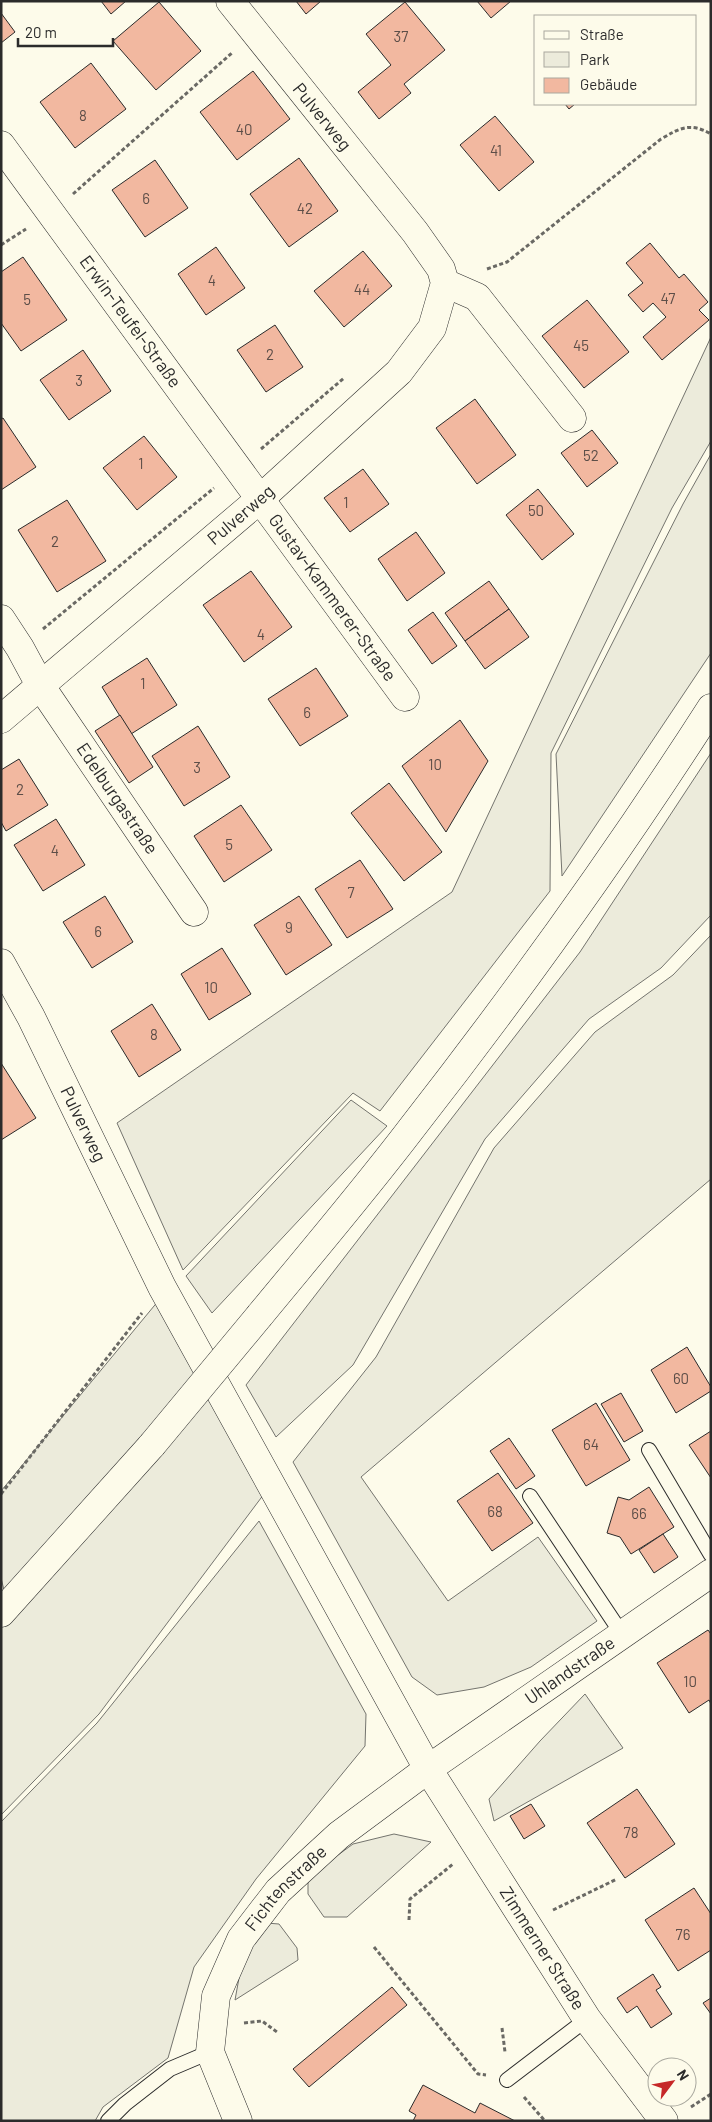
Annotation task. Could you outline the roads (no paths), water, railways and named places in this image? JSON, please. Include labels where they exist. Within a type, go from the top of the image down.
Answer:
[{"type":"street","name":"Pulverweg","points":[[1,719],[260,499],[400,372],[432,328],[445,283],[441,270],[415,232],[230,1]]},
{"type":"street","name":"Erwin-Teufel-Straße","points":[[1,145],[260,499]]},
{"type":"street","points":[[445,283],[477,297],[572,418]]},
{"type":"street","name":"Gustav-Kammerer-Straße","points":[[260,499],[405,697]]},
{"type":"street","name":"Edelburgastraße","points":[[1,618],[40,685],[194,912]]},
{"type":"street","points":[[1,1613],[152,1445],[411,1130],[548,946],[661,785],[711,708]]},
{"type":"street","name":"Pulverweg","points":[[1,964],[32,1017],[162,1287],[428,1769]]},
{"type":"street","name":"Uhlandstraße","points":[[428,1769],[522,1706],[711,1573]]},
{"type":"street","name":"Zimmerner Straße","points":[[428,1769],[587,2019],[664,2121]]},
{"type":"street","name":"Fichtenstraße","points":[[238,2121],[210,2052],[216,1996],[241,1939],[278,1891],[339,1835],[428,1769]]},
{"type":"lane","points":[[649,1450],[711,1555]]},
{"type":"lane","points":[[530,1496],[622,1634]]},
{"type":"lane","points":[[507,2080],[587,2019]]},
{"type":"lane","points":[[108,2121],[125,2104],[170,2069],[210,2052]]}]
